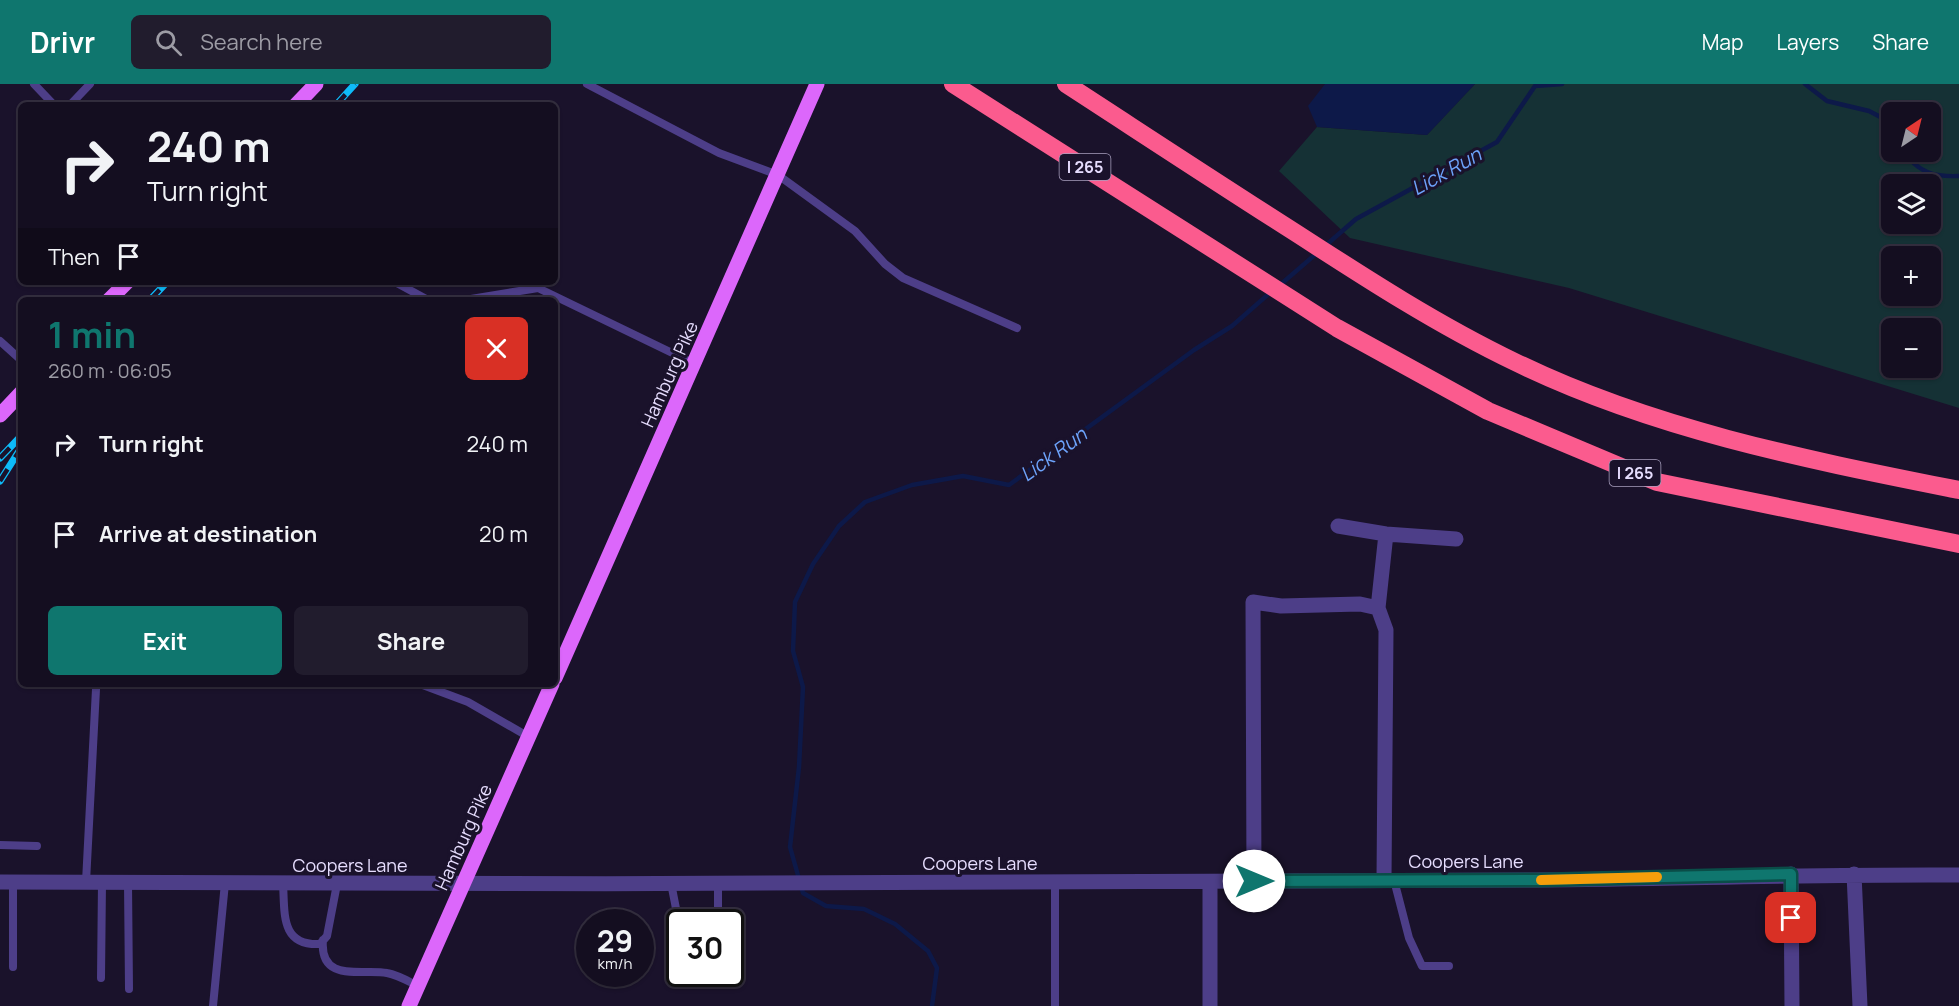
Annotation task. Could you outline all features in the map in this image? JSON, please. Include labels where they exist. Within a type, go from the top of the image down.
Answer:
[{"type":"highway","name":"I 265","points":[[953,84],[1217,249],[1337,328],[1488,411],[1657,482],[1959,544]]},
{"type":"highway","points":[[1066,84],[1364,277],[1450,329],[1517,363],[1592,394],[1683,426],[1787,454],[1959,490]]},
{"type":"main road","points":[[299,102],[315,84]]},
{"type":"main road","name":"Hamburg Pike","points":[[558,671],[817,84]]},
{"type":"main road","points":[[113,297],[124,285]]},
{"type":"main road","points":[[0,415],[18,396]]},
{"type":"main road","name":"Hamburg Pike","points":[[409,1006],[551,687]]},
{"type":"street","points":[[1338,526],[1386,534],[1456,539]]},
{"type":"street","points":[[1386,534],[1378,608],[1386,630],[1389,880]]},
{"type":"street","points":[[1254,881],[1253,602],[1281,606],[1360,604],[1378,608]]},
{"type":"street","points":[[1791,874],[1792,1006]]},
{"type":"street","points":[[1854,874],[1860,1006]]},
{"type":"street","name":"Coopers Lane","points":[[6,882],[463,885],[1210,882],[1959,874]]},
{"type":"street","points":[[1210,882],[1210,1006]]},
{"type":"lane","points":[[34,84],[51,102]]},
{"type":"lane","points":[[73,102],[90,84]]},
{"type":"lane","points":[[587,84],[719,153],[778,175],[855,231],[885,264],[903,278],[1017,328]]},
{"type":"lane","points":[[400,285],[422,297]]},
{"type":"lane","points":[[480,297],[536,285],[695,364]]},
{"type":"lane","points":[[0,341],[18,357]]},
{"type":"lane","points":[[428,687],[468,702],[529,737]]},
{"type":"lane","points":[[86,882],[96,689]]},
{"type":"lane","points":[[0,845],[37,846]]},
{"type":"lane","points":[[1389,880],[1409,938],[1422,966],[1449,966]]},
{"type":"lane","points":[[6,882],[13,967]]},
{"type":"lane","points":[[101,978],[102,882]]},
{"type":"lane","points":[[1055,1006],[1056,882]]},
{"type":"lane","points":[[128,883],[129,989]]},
{"type":"lane","points":[[213,1006],[225,883]]},
{"type":"lane","points":[[718,883],[718,909]]},
{"type":"lane","points":[[282,884],[286,928],[293,937],[310,944],[320,944],[327,936],[337,884]]},
{"type":"lane","points":[[671,884],[676,909]]},
{"type":"lane","points":[[323,940],[322,951],[328,962],[347,973],[385,972],[418,986]]},
{"type":"green space","points":[[1475,84],[1959,84],[1959,408],[1569,288],[1350,238],[1279,171],[1317,127],[1427,135]]},
{"type":"shaded area","points":[[1325,84],[1475,84],[1427,135],[1317,127],[1308,106]]},
{"type":"waterway","name":"Lick Run","points":[[1325,246],[1356,219],[1497,142],[1535,86],[1562,84]]},
{"type":"waterway","name":"Lick Run","points":[[1805,84],[1827,101],[1869,111],[1881,117]]},
{"type":"waterway","name":"Lick Run","points":[[1912,162],[1928,172],[1943,176],[1959,176]]},
{"type":"waterway","name":"Lick Run","points":[[1280,285],[1317,253]]},
{"type":"waterway","name":"Lick Run","points":[[932,1006],[937,968],[928,951],[895,924],[864,909],[826,906],[803,893],[790,847],[799,767],[803,687],[793,651],[795,602],[813,564],[839,526],[865,502],[912,485],[963,476],[1009,485],[1194,350],[1232,326],[1271,292]]},
{"type":"railway","points":[[339,102],[355,84]]},
{"type":"railway","points":[[153,297],[164,285]]},
{"type":"railway","points":[[0,458],[18,439]]},
{"type":"railway","points":[[0,481],[18,453]]},
{"type":"slow traffic","points":[[1541,880],[1657,877]]},
{"type":"route","points":[[1254,881],[1540,880],[1791,874],[1791,918]]}]
